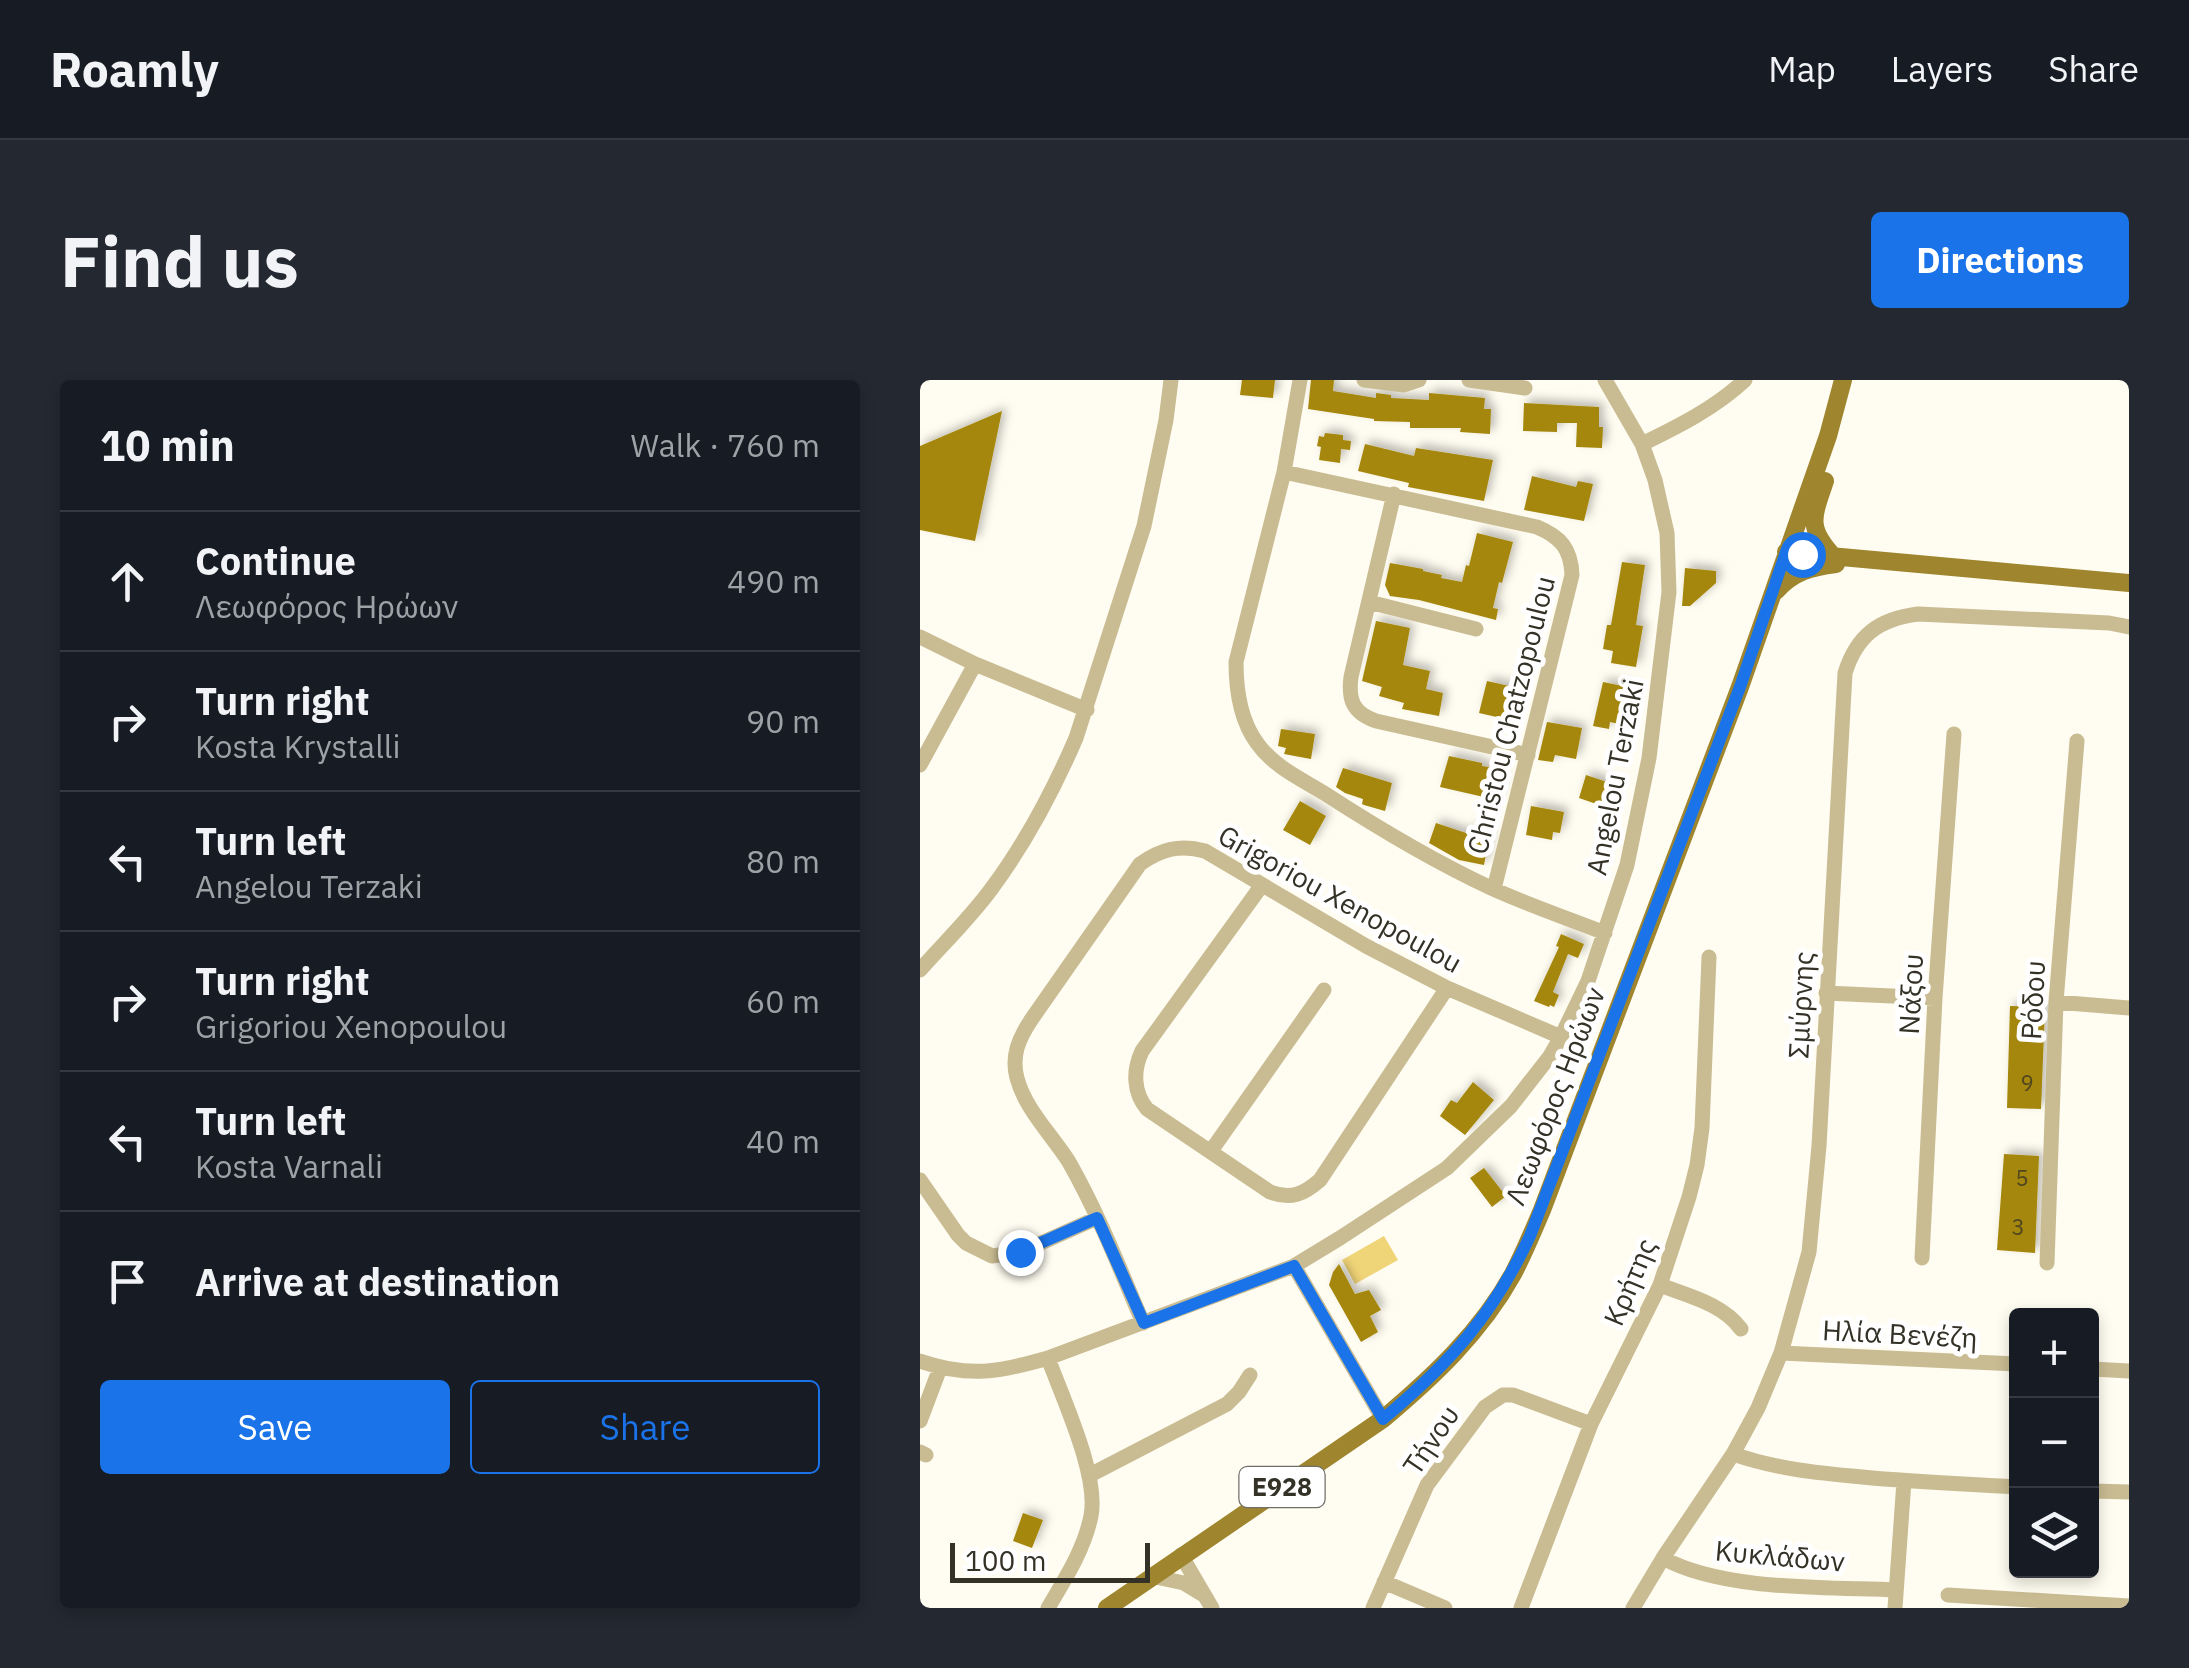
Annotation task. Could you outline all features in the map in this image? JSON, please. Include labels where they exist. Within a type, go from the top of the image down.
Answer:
[{"type":"main road","name":"Λεωφόρος Ηρώων","points":[[1107,1608],[1383,1419],[1426,1384],[1496,1301],[1542,1210],[1740,687],[1832,423],[1843,380]]},
{"type":"main road","points":[[1832,423],[1835,444],[1813,528],[1834,557]]},
{"type":"main road","points":[[1786,552],[2129,583]]},
{"type":"main road","points":[[1770,598],[1793,574],[1810,567],[1866,559]]},
{"type":"street","points":[[920,970],[927,950],[992,888],[1065,764],[1087,710],[1144,526],[1172,380]]},
{"type":"street","points":[[1300,380],[1284,472],[1236,662],[1238,692],[1255,742],[1278,764],[1410,845],[1494,889],[1605,934]]},
{"type":"street","points":[[1364,380],[1404,385],[1419,380]]},
{"type":"street","points":[[1469,380],[1525,388]]},
{"type":"street","name":"Angelou Terzaki","points":[[920,1361],[940,1368],[992,1372],[1048,1358],[1294,1266],[1447,1168],[1510,1106],[1561,1036],[1588,981],[1627,865],[1642,802],[1670,592],[1664,510],[1642,444],[1605,380]]},
{"type":"street","points":[[1642,444],[1696,416],[1745,380]]},
{"type":"street","name":"Christou Chatzopoulou","points":[[1284,472],[1537,527],[1562,541],[1570,555],[1572,576],[1494,889]]},
{"type":"street","points":[[1394,494],[1350,687],[1351,701],[1359,713],[1376,721],[1528,755]]},
{"type":"street","points":[[1369,602],[1476,629]]},
{"type":"street","name":"Σμύρνης","points":[[1633,1608],[1734,1454],[1758,1408],[1781,1353],[1811,1236],[1845,673],[1850,656],[1879,624],[1896,616],[2109,623],[2129,627]]},
{"type":"street","points":[[920,637],[1087,710]]},
{"type":"street","points":[[920,765],[975,664]]},
{"type":"street","name":"Νάξου","points":[[1922,1258],[1954,734]]},
{"type":"street","name":"Ρόδου","points":[[2047,1263],[2056,1002],[2077,740]]},
{"type":"street","name":"Grigoriou Xenopoulou","points":[[1144,1323],[1068,1161],[1021,1090],[1014,1061],[1021,1035],[1140,864],[1153,854],[1192,847],[1218,857],[1366,946],[1448,988],[1561,1036]]},
{"type":"street","points":[[1262,885],[1142,1051],[1136,1071],[1138,1094],[1147,1109],[1276,1195],[1294,1196],[1320,1180],[1448,988]]},
{"type":"street","name":"Κρήτης","points":[[1522,1608],[1591,1424],[1660,1284],[1697,1165],[1706,1069],[1709,956]]},
{"type":"street","points":[[1211,1150],[1324,990]]},
{"type":"street","points":[[1826,993],[1936,998]]},
{"type":"street","points":[[2056,1002],[2129,1008]]},
{"type":"street","points":[[920,1180],[966,1243],[992,1256],[1020,1252],[1097,1218]]},
{"type":"street","points":[[1294,1266],[1383,1419]]},
{"type":"street","points":[[1660,1284],[1720,1309],[1742,1328]]},
{"type":"street","name":"Ηλία Βενέζη","points":[[1781,1353],[2009,1364]]},
{"type":"street","points":[[1048,1358],[1090,1475],[1093,1503],[1076,1560],[1048,1608]]},
{"type":"street","points":[[920,1421],[940,1368]]},
{"type":"street","points":[[2099,1368],[2129,1370]]},
{"type":"street","points":[[1090,1475],[1227,1404],[1250,1375]]},
{"type":"street","name":"Τήνου","points":[[1373,1608],[1427,1486],[1476,1417],[1493,1400],[1514,1394],[1591,1424]]},
{"type":"street","points":[[1734,1454],[1775,1468],[2009,1487]]},
{"type":"street","points":[[1895,1608],[1904,1481]]},
{"type":"street","points":[[2099,1490],[2129,1492]]},
{"type":"street","points":[[1181,1555],[1209,1602]]},
{"type":"street","name":"Κυκλάδων","points":[[1664,1558],[1703,1575],[1896,1590]]},
{"type":"street","points":[[1152,1576],[1184,1583],[1209,1602]]},
{"type":"street","points":[[1384,1582],[1445,1608]]},
{"type":"street","points":[[1948,1596],[2129,1606]]},
{"type":"shaded area","points":[[1384,1236],[1398,1260],[1355,1284],[1342,1260]]},
{"type":"building","points":[[1242,380],[1275,380],[1273,398],[1240,395]]},
{"type":"building","points":[[1311,380],[1334,380],[1333,391],[1376,398],[1376,393],[1429,400],[1429,393],[1485,398],[1484,409],[1491,409],[1490,434],[1460,432],[1461,428],[1410,428],[1410,422],[1374,421],[1308,409]]},
{"type":"building","points":[[1524,403],[1599,407],[1602,448],[1576,447],[1577,423],[1557,423],[1557,432],[1523,431]]},
{"type":"building","points":[[1002,411],[975,541],[920,530],[920,446]]},
{"type":"building","points":[[1325,433],[1343,435],[1343,440],[1351,441],[1350,450],[1341,449],[1340,463],[1319,460],[1319,436],[1324,437]]},
{"type":"building","points":[[1365,444],[1414,456],[1416,448],[1493,460],[1484,501],[1408,487],[1409,483],[1358,471]]},
{"type":"building","points":[[1532,476],[1576,487],[1578,481],[1593,484],[1584,521],[1524,510]]},
{"type":"building","points":[[1477,533],[1513,542],[1493,608],[1498,609],[1496,620],[1390,596],[1385,585],[1390,563],[1462,582]]},
{"type":"building","points":[[1622,562],[1645,565],[1636,625],[1643,626],[1636,667],[1611,663],[1613,651],[1603,649]]},
{"type":"building","points":[[1685,568],[1716,571],[1716,583],[1690,606],[1682,606]]},
{"type":"building","points":[[1376,621],[1410,628],[1403,665],[1430,671],[1426,689],[1443,693],[1439,716],[1402,709],[1404,703],[1379,696],[1382,687],[1362,681]]},
{"type":"building","points":[[1487,681],[1518,688],[1510,720],[1479,713]]},
{"type":"building","points":[[1603,682],[1632,688],[1624,725],[1610,722],[1609,729],[1593,726]]},
{"type":"building","points":[[1547,722],[1582,728],[1576,759],[1555,755],[1553,762],[1538,760]]},
{"type":"building","points":[[1281,729],[1315,734],[1311,759],[1284,754],[1286,748],[1278,746]]},
{"type":"building","points":[[1449,756],[1502,769],[1497,800],[1440,787]]},
{"type":"building","points":[[1343,768],[1392,783],[1385,811],[1364,805],[1363,799],[1336,787]]},
{"type":"building","points":[[1586,775],[1616,785],[1608,808],[1579,798]]},
{"type":"building","points":[[1300,801],[1326,816],[1310,845],[1283,830]]},
{"type":"building","points":[[1531,806],[1564,812],[1560,833],[1553,832],[1552,840],[1526,835]]},
{"type":"building","points":[[1436,823],[1469,834],[1470,829],[1490,833],[1484,865],[1459,860],[1429,843]]},
{"type":"building","points":[[1561,934],[1584,944],[1578,958],[1568,954],[1553,992],[1559,995],[1554,1007],[1549,1007],[1534,1001],[1559,947],[1556,946]]},
{"type":"building","points":[[2010,1006],[2045,1007],[2041,1109],[2007,1108]]},
{"type":"building","points":[[1473,1082],[1494,1100],[1465,1135],[1440,1116],[1451,1100],[1457,1103]]},
{"type":"building","points":[[2004,1154],[2039,1156],[2035,1253],[1997,1250]]},
{"type":"building","points":[[1484,1168],[1506,1196],[1492,1207],[1470,1178]]},
{"type":"building","points":[[1339,1264],[1355,1294],[1369,1290],[1381,1310],[1370,1316],[1378,1332],[1361,1342],[1329,1285]]},
{"type":"building","points":[[1023,1513],[1043,1520],[1032,1548],[1013,1541]]},
{"type":"route","points":[[1020,1252],[1097,1218],[1144,1323],[1294,1266],[1383,1419],[1426,1384],[1496,1301],[1542,1210],[1740,687],[1786,552],[1802,554]]}]
